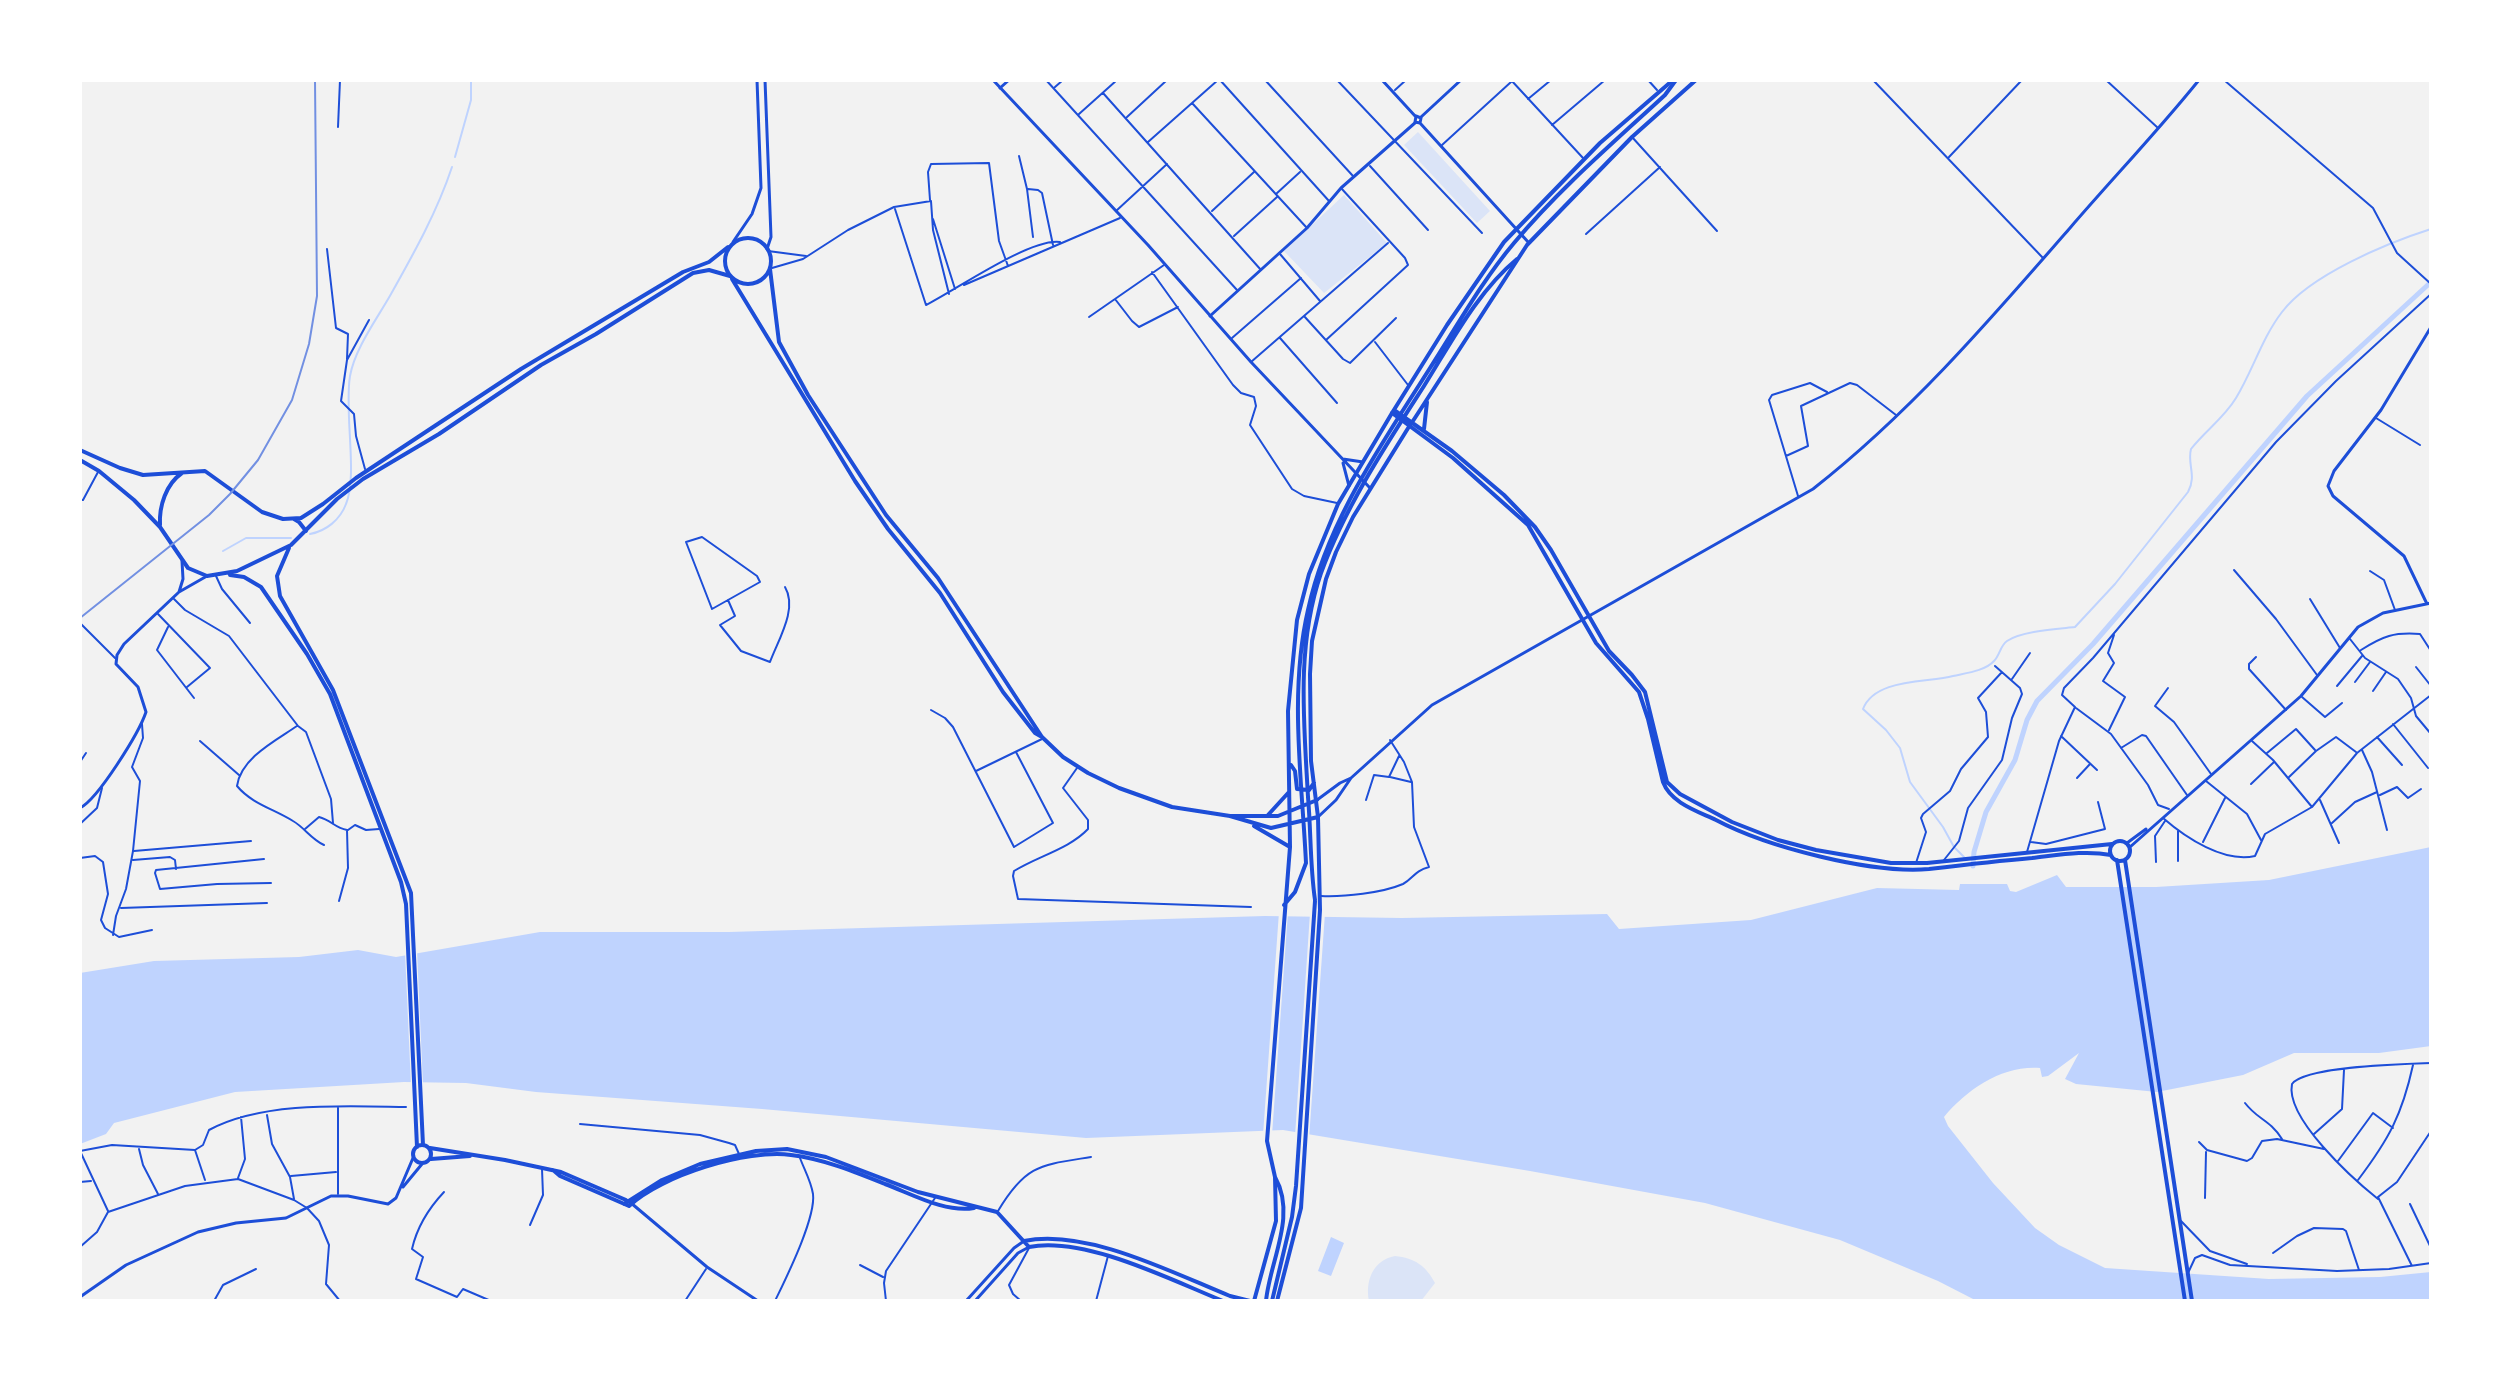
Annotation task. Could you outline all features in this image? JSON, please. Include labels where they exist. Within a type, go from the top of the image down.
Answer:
[{"type":"main road","points":[[358,480],[365,472],[521,369],[683,272],[709,262],[733,242],[752,214],[761,188],[757,80]]},
{"type":"main road","points":[[765,80],[771,237],[768,250],[781,346],[837,441],[886,515],[938,578],[1042,738]]},
{"type":"main road","points":[[993,80],[1370,488]]},
{"type":"main road","points":[[1000,88],[1009,80]]},
{"type":"main road","points":[[1382,80],[1529,243]]},
{"type":"main road","points":[[1210,316],[1307,228],[1341,188],[1461,80]]},
{"type":"main road","points":[[1275,1301],[1300,1213],[1320,896],[1317,800],[1311,761],[1310,674],[1317,614],[1336,552],[1370,488],[1529,243],[1632,137],[1696,80]]},
{"type":"main road","points":[[1230,816],[1271,828],[1318,817],[1336,800],[1351,778],[1432,705],[1798,497],[1847,462],[1939,375],[2199,80]]},
{"type":"main road","points":[[1258,1301],[1274,1259],[1284,1217],[1267,1141],[1290,847],[1288,711],[1297,620],[1309,574],[1338,504],[1447,325],[1504,242],[1584,159],[1672,81]]},
{"type":"main road","points":[[1284,908],[1295,892],[1306,863],[1299,673],[1307,611],[1327,548],[1397,420],[1515,242],[1571,183],[1665,95],[1672,81]]},
{"type":"main road","points":[[733,242],[745,237],[754,238],[768,250]]},
{"type":"main road","points":[[728,247],[724,261],[731,277],[881,519],[936,588],[1003,692],[1035,733],[1059,754],[1119,788],[1149,800],[1181,809],[1230,816],[1267,817],[1291,812],[1351,778]]},
{"type":"main road","points":[[1318,910],[1312,878],[1302,699],[1306,640],[1320,577],[1347,514],[1401,422],[1500,272],[1517,259]]},
{"type":"main road","points":[[80,450],[134,473],[210,473],[262,512],[277,518],[294,519],[312,512],[358,480],[439,434],[541,365],[693,273],[709,270],[741,283],[754,283],[765,277],[770,269]]},
{"type":"main road","points":[[2185,1301],[2125,860],[2129,855],[2129,845],[2164,818],[2301,696],[2358,627],[2383,613],[2429,604],[2404,556],[2329,492],[2329,481],[2375,418],[2431,327]]},
{"type":"main road","points":[[775,351],[781,346]]},
{"type":"main road","points":[[1424,430],[1429,396]]},
{"type":"main road","points":[[1393,411],[1424,430],[1522,511],[1551,550],[1586,615],[1601,651],[1639,692],[1663,782],[1674,797],[1735,830],[1800,851],[1895,868],[1919,869],[2088,852],[2125,860]]},
{"type":"main road","points":[[1411,423],[1524,520],[1609,651],[1645,692],[1667,782],[1675,791],[1732,822],[1778,840],[1854,857],[1915,864],[1955,863]]},
{"type":"main road","points":[[1343,459],[1349,486]]},
{"type":"main road","points":[[1343,459],[1363,462]]},
{"type":"main road","points":[[80,460],[99,471],[134,500],[160,527],[182,561],[194,572],[207,576]]},
{"type":"main road","points":[[160,527],[160,512],[168,488],[177,477],[188,471]]},
{"type":"main road","points":[[179,592],[207,576],[245,569],[290,546],[336,497]]},
{"type":"main road","points":[[294,519],[306,531]]},
{"type":"main road","points":[[290,546],[277,576],[280,596],[333,690],[407,880],[420,1136],[423,1145]]},
{"type":"main road","points":[[80,808],[92,801],[102,788],[142,723],[146,712],[142,696],[134,682],[118,667],[116,658],[126,643],[179,592],[183,579],[182,561]]},
{"type":"main road","points":[[223,574],[244,577],[261,587],[330,694],[409,904]]},
{"type":"main road","points":[[1291,765],[1298,790],[1309,790],[1314,780]]},
{"type":"main road","points":[[1267,817],[1291,790]]},
{"type":"main road","points":[[1247,822],[1290,847]]},
{"type":"main road","points":[[2015,857],[2118,841],[2129,845]]},
{"type":"main road","points":[[2111,855],[2112,844]]},
{"type":"main road","points":[[2117,860],[2192,1301]]},
{"type":"main road","points":[[1315,900],[1319,867]]},
{"type":"main road","points":[[403,1187],[420,1136]]},
{"type":"main road","points":[[417,1147],[423,1145],[553,1170],[560,1176],[628,1203],[640,1209],[707,1267],[758,1301]]},
{"type":"main road","points":[[430,1148],[431,1159]]},
{"type":"main road","points":[[628,1203],[678,1172],[775,1149],[816,1154],[934,1200]]},
{"type":"main road","points":[[1275,1301],[1302,1151]]},
{"type":"main road","points":[[740,1157],[769,1154],[800,1157],[831,1164],[934,1200],[997,1212],[1029,1247]]},
{"type":"main road","points":[[81,1294],[126,1265],[183,1238],[236,1223],[286,1218],[322,1199],[338,1195],[388,1204],[422,1164],[431,1159],[465,1159],[472,1155]]},
{"type":"main road","points":[[413,1158],[422,1164]]},
{"type":"main road","points":[[1258,1301],[1275,1227],[1275,1177]]},
{"type":"main road","points":[[966,1301],[1024,1241],[1065,1241],[1112,1250],[1230,1296],[1258,1301]]},
{"type":"main road","points":[[975,1301],[1018,1253],[1029,1247],[1056,1246],[1108,1256],[1223,1301]]},
{"type":"street","points":[[338,127],[340,80]]},
{"type":"street","points":[[1046,80],[1238,291]]},
{"type":"street","points":[[1053,89],[1063,80]]},
{"type":"street","points":[[1078,115],[1117,80]]},
{"type":"street","points":[[1126,118],[1167,80]]},
{"type":"street","points":[[1148,142],[1219,80],[1330,202]]},
{"type":"street","points":[[1337,80],[1482,233]]},
{"type":"street","points":[[1393,91],[1406,80]]},
{"type":"street","points":[[1528,100],[1551,80]]},
{"type":"street","points":[[1552,125],[1605,80]]},
{"type":"street","points":[[1648,80],[1658,91]]},
{"type":"street","points":[[1873,80],[2044,259]]},
{"type":"street","points":[[1948,157],[2022,80]]},
{"type":"street","points":[[2106,80],[2159,129]]},
{"type":"street","points":[[2224,80],[2373,208],[2393,247],[2431,284]]},
{"type":"street","points":[[1266,81],[1354,177]]},
{"type":"street","points":[[1441,146],[1511,81],[1584,159]]},
{"type":"street","points":[[1103,93],[1261,270]]},
{"type":"street","points":[[1192,103],[1307,228]]},
{"type":"street","points":[[1632,137],[1717,231]]},
{"type":"street","points":[[1019,156],[1033,237]]},
{"type":"street","points":[[949,294],[933,218],[928,172],[931,164],[989,163],[999,241],[1008,266]]},
{"type":"street","points":[[1116,211],[1168,164]]},
{"type":"street","points":[[1368,165],[1428,230]]},
{"type":"street","points":[[1586,234],[1660,167]]},
{"type":"street","points":[[1210,212],[1255,171]]},
{"type":"street","points":[[1232,238],[1301,171]]},
{"type":"street","points":[[1326,340],[1408,265],[1341,188]]},
{"type":"street","points":[[1027,189],[1042,193],[1053,247]]},
{"type":"street","points":[[770,269],[807,256],[848,230],[894,207],[931,201]]},
{"type":"street","points":[[894,207],[926,305],[955,291],[974,276],[1052,241],[1060,242]]},
{"type":"street","points":[[963,285],[1121,217]]},
{"type":"street","points":[[933,218],[955,291]]},
{"type":"street","points":[[1251,362],[1389,242]]},
{"type":"street","points":[[327,249],[333,316],[337,330],[348,335],[341,401],[354,414],[365,472]]},
{"type":"street","points":[[768,250],[807,256]]},
{"type":"street","points":[[1279,253],[1321,301]]},
{"type":"street","points":[[1089,317],[1165,264]]},
{"type":"street","points":[[1152,272],[1233,385],[1241,393],[1254,397],[1256,406],[1250,423],[1252,430],[1290,486],[1304,496],[1338,504]]},
{"type":"street","points":[[1231,339],[1301,278]]},
{"type":"street","points":[[2171,810],[2158,805],[2148,785],[2108,731],[2062,695],[2064,688],[2116,632],[2276,442],[2336,381],[2431,294]]},
{"type":"street","points":[[1114,298],[1139,327],[1178,307]]},
{"type":"street","points":[[1304,316],[1350,363],[1396,318]]},
{"type":"street","points":[[347,360],[369,320]]},
{"type":"street","points":[[1279,338],[1337,403]]},
{"type":"street","points":[[1375,341],[1409,386]]},
{"type":"street","points":[[1798,497],[1769,405],[1770,398],[1810,383],[1828,393]]},
{"type":"street","points":[[1786,456],[1807,448],[1809,443],[1799,410],[1801,406],[1828,393],[1855,384],[1897,416]]},
{"type":"street","points":[[2375,418],[2420,445]]},
{"type":"street","points":[[82,500],[99,471]]},
{"type":"street","points":[[702,537],[757,576],[760,582],[728,600],[712,609],[686,542],[702,537]]},
{"type":"street","points":[[2234,570],[2276,619],[2318,676]]},
{"type":"street","points":[[2370,571],[2384,580],[2395,611]]},
{"type":"street","points":[[216,575],[222,589],[250,623]]},
{"type":"street","points":[[728,600],[735,616],[720,625],[741,651],[770,662],[789,613],[790,596],[785,587]]},
{"type":"street","points":[[174,599],[185,610],[229,636],[308,736],[333,808],[333,823]]},
{"type":"street","points":[[2310,599],[2340,649]]},
{"type":"street","points":[[157,613],[210,668],[187,687]]},
{"type":"street","points":[[80,623],[116,658]]},
{"type":"street","points":[[169,626],[157,650],[194,698]]},
{"type":"street","points":[[2108,731],[2125,697],[2103,681],[2114,663],[2108,653],[2116,632]]},
{"type":"street","points":[[2360,651],[2384,636],[2406,633],[2420,634],[2431,651]]},
{"type":"street","points":[[2349,638],[2370,661],[2398,679],[2411,698],[2416,716],[2431,734]]},
{"type":"street","points":[[2011,680],[2030,653]]},
{"type":"street","points":[[2337,686],[2363,655]]},
{"type":"street","points":[[2256,657],[2249,664],[2249,669],[2286,710]]},
{"type":"street","points":[[2355,682],[2370,661]]},
{"type":"street","points":[[1943,861],[1959,841],[1968,809],[2004,755],[2012,718],[2022,694],[1995,666]]},
{"type":"street","points":[[2416,667],[2431,686]]},
{"type":"street","points":[[2373,691],[2387,671]]},
{"type":"street","points":[[1915,864],[1926,832],[1921,818],[1949,793],[1961,769],[1988,737],[1986,712],[1978,698],[2002,672]]},
{"type":"street","points":[[2168,688],[2155,706],[2174,722],[2212,775]]},
{"type":"street","points":[[2156,862],[2155,836],[2164,818],[2202,844],[2228,855],[2253,858],[2260,851],[2265,834],[2312,807],[2361,749],[2431,695]]},
{"type":"street","points":[[2301,696],[2326,717],[2342,703]]},
{"type":"street","points":[[2027,854],[2061,736],[2075,707]]},
{"type":"street","points":[[931,710],[950,723],[1014,847],[1053,823],[1016,752]]},
{"type":"street","points":[[113,935],[132,861],[140,781],[132,767],[143,738],[142,723]]},
{"type":"street","points":[[2392,723],[2428,768]]},
{"type":"street","points":[[298,726],[255,756],[236,785],[244,794],[293,820],[324,845]]},
{"type":"street","points":[[2266,754],[2296,729],[2316,751]]},
{"type":"street","points":[[2121,748],[2142,735],[2146,736],[2187,796]]},
{"type":"street","points":[[2061,736],[2097,770]]},
{"type":"street","points":[[2288,778],[2316,751],[2338,737],[2357,753]]},
{"type":"street","points":[[2376,737],[2402,765]]},
{"type":"street","points":[[976,771],[1042,738]]},
{"type":"street","points":[[1320,896],[1352,895],[1400,885],[1418,871],[1429,867],[1414,827],[1412,782],[1390,740]]},
{"type":"street","points":[[2251,740],[2275,761],[2312,807]]},
{"type":"street","points":[[200,741],[240,776]]},
{"type":"street","points":[[2361,749],[2378,794],[2387,830]]},
{"type":"street","points":[[80,762],[86,753]]},
{"type":"street","points":[[1389,777],[1400,754]]},
{"type":"street","points":[[2251,784],[2275,761]]},
{"type":"street","points":[[2077,778],[2091,763]]},
{"type":"street","points":[[1078,767],[1063,788],[1088,820],[1088,829],[1064,847],[1039,856],[1014,871],[1018,899],[1251,907]]},
{"type":"street","points":[[1366,800],[1374,775],[1412,782]]},
{"type":"street","points":[[2205,781],[2247,814],[2262,841]]},
{"type":"street","points":[[2332,823],[2355,802],[2397,787],[2408,798],[2421,789]]},
{"type":"street","points":[[80,824],[97,808],[102,788]]},
{"type":"street","points":[[2202,844],[2226,797]]},
{"type":"street","points":[[2319,799],[2339,843]]},
{"type":"street","points":[[2030,842],[2043,845],[2105,829],[2098,802]]},
{"type":"street","points":[[304,830],[317,817],[340,829],[347,830],[355,825],[366,830],[380,829]]},
{"type":"street","points":[[339,901],[348,868],[347,830]]},
{"type":"street","points":[[2178,830],[2178,861]]},
{"type":"street","points":[[133,851],[251,841]]},
{"type":"street","points":[[80,858],[95,856],[103,862],[108,894],[102,926],[119,937],[152,930]]},
{"type":"street","points":[[132,861],[170,857],[175,860],[176,869]]},
{"type":"street","points":[[264,859],[155,871],[158,888],[271,883]]},
{"type":"street","points":[[119,908],[267,903]]},
{"type":"street","points":[[2413,1267],[2378,1199],[2325,1149],[2291,1099],[2293,1081],[2298,1077],[2344,1068],[2431,1063]]},
{"type":"street","points":[[2358,1181],[2394,1129],[2413,1064]]},
{"type":"street","points":[[2313,1134],[2342,1109],[2344,1068]]},
{"type":"street","points":[[2245,1103],[2254,1113],[2273,1124],[2283,1140]]},
{"type":"street","points":[[108,1212],[80,1151],[112,1145],[195,1150],[203,1145],[209,1130],[241,1117],[338,1106],[406,1107]]},
{"type":"street","points":[[338,1106],[338,1195]]},
{"type":"street","points":[[267,1113],[272,1144],[290,1177],[294,1200]]},
{"type":"street","points":[[2337,1162],[2373,1113],[2394,1129]]},
{"type":"street","points":[[238,1179],[245,1159],[241,1117]]},
{"type":"street","points":[[580,1124],[700,1135],[735,1145],[740,1157]]},
{"type":"street","points":[[2378,1199],[2379,1194],[2397,1182],[2431,1131]]},
{"type":"street","points":[[2199,1142],[2207,1150],[2249,1161],[2262,1141],[2283,1140],[2325,1149]]},
{"type":"street","points":[[139,1148],[158,1195]]},
{"type":"street","points":[[195,1150],[205,1182]]},
{"type":"street","points":[[2205,1198],[2207,1150]]},
{"type":"street","points":[[775,1301],[808,1224],[813,1204],[813,1193],[800,1157]]},
{"type":"street","points":[[997,1212],[1010,1190],[1038,1166],[1091,1157]]},
{"type":"street","points":[[530,1225],[543,1195],[541,1167]]},
{"type":"street","points":[[290,1177],[338,1172]]},
{"type":"street","points":[[80,1247],[97,1232],[108,1212],[205,1182],[238,1179],[294,1200],[319,1221],[328,1238],[328,1288],[340,1301]]},
{"type":"street","points":[[80,1182],[92,1181]]},
{"type":"street","points":[[444,1192],[416,1233],[412,1249],[423,1257],[416,1279],[457,1297],[463,1289],[491,1301]]},
{"type":"street","points":[[886,1301],[884,1277],[934,1200]]},
{"type":"street","points":[[2410,1204],[2431,1248]]},
{"type":"street","points":[[2179,1219],[2210,1251],[2252,1266]]},
{"type":"street","points":[[2273,1253],[2314,1228],[2344,1229],[2359,1271]]},
{"type":"street","points":[[1021,1301],[1009,1285],[1029,1247]]},
{"type":"street","points":[[2188,1275],[2195,1258],[2200,1255],[2230,1265],[2359,1271],[2431,1263]]},
{"type":"street","points":[[1096,1301],[1108,1256]]},
{"type":"street","points":[[860,1265],[884,1277]]},
{"type":"street","points":[[679,1301],[685,1300],[707,1267]]},
{"type":"street","points":[[214,1301],[223,1285],[256,1269]]},
{"type":"shaded area","points":[[1418,132],[1490,211],[1477,223],[1404,145]]},
{"type":"shaded area","points":[[1344,195],[1387,243],[1324,293],[1284,251]]},
{"type":"shaded area","points":[[1395,1256],[1419,1264],[1435,1283],[1421,1301],[1369,1301],[1368,1286],[1372,1272],[1381,1262]]},
{"type":"water","points":[[2431,847],[2431,1046],[2379,1053],[2294,1053],[2243,1075],[2157,1092],[2076,1084],[2065,1079],[2079,1053],[2048,1076],[2042,1077],[2040,1068],[2013,1070],[1999,1075],[1975,1088],[1944,1117],[1993,1183],[2035,1228],[2059,1245],[2105,1268],[2269,1279],[2380,1277],[2431,1272],[2431,1301],[1977,1301],[1938,1281],[1840,1240],[1705,1203],[1283,1130],[1086,1138],[536,1092],[466,1083],[404,1082],[235,1092],[114,1123],[106,1134],[80,1144],[80,973],[154,961],[299,957],[358,950],[396,957],[540,932],[729,932],[1265,916],[1402,918],[1607,914],[1619,929],[1751,920],[1877,888],[1959,890],[1960,884],[2007,884],[2010,891],[2016,892],[2057,875],[2066,887],[2156,887],[2269,880]]},
{"type":"water","points":[[1331,1237],[1344,1243],[1331,1276],[1318,1271]]},
{"type":"pier","points":[[1279,912],[1288,912],[1272,1135],[1263,1135]]},
{"type":"pier","points":[[1310,913],[1325,913],[1309,1139],[1295,1136]]},
{"type":"pier","points":[[417,950],[423,1086],[411,1086],[405,952]]},
{"type":"waterway","points":[[455,157],[471,100],[471,80]]},
{"type":"waterway","points":[[310,534],[332,524],[346,504],[351,477],[349,391],[353,365],[361,344],[424,232],[452,167]]},
{"type":"waterway","points":[[1964,857],[1910,782],[1900,748],[1863,709],[1869,699],[1890,687],[1980,669],[1994,661],[2007,641],[2021,635],[2075,627],[2115,584],[2188,492],[2192,481],[2191,449],[2236,398],[2282,312],[2295,298],[2330,273],[2372,252],[2431,229]]},
{"type":"waterway","points":[[1973,866],[1986,812],[2015,760],[2027,720],[2037,701],[2093,644],[2307,396],[2431,282]]},
{"type":"waterway","points":[[223,551],[246,538],[291,538]]},
{"type":"railway","points":[[80,618],[209,515],[230,494],[258,460],[292,400],[309,344],[317,296],[315,80]]}]
